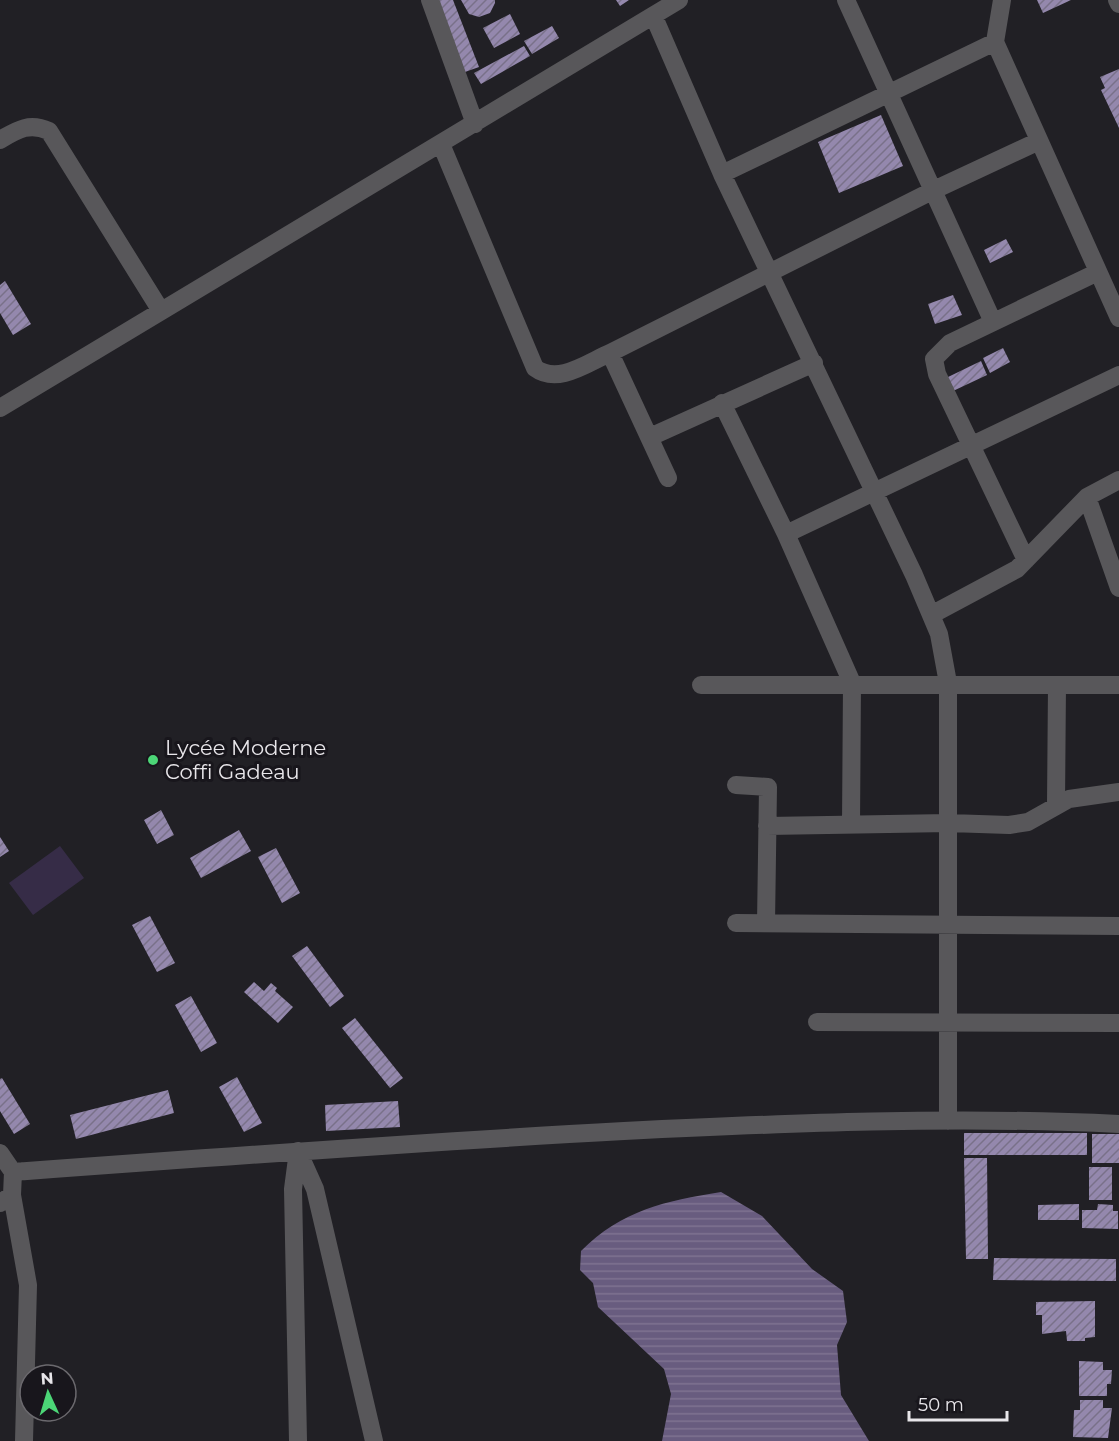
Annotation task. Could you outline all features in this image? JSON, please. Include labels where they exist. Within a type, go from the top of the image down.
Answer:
[{"type":"street","points":[[430,0],[475,124]]},
{"type":"street","points":[[0,408],[679,0]]},
{"type":"street","points":[[846,0],[993,322]]},
{"type":"street","points":[[1002,0],[995,42],[1119,318]]},
{"type":"street","points":[[654,17],[723,174],[875,490],[939,634],[948,683],[950,925],[948,1121]]},
{"type":"street","points":[[723,174],[995,42]]},
{"type":"street","points":[[0,140],[19,128],[30,126],[49,131],[161,311]]},
{"type":"street","points":[[441,144],[535,368],[545,376],[556,377],[610,353],[934,190],[1039,141]]},
{"type":"street","points":[[1026,560],[937,374],[934,359],[950,342],[1098,272]]},
{"type":"street","points":[[610,353],[668,478]]},
{"type":"street","points":[[650,437],[814,363]]},
{"type":"street","points":[[786,534],[1119,375]]},
{"type":"street","points":[[722,403],[786,534],[852,683],[851,825]]},
{"type":"street","points":[[931,615],[1017,568],[1087,497],[1119,480]]},
{"type":"street","points":[[1087,497],[1119,588]]},
{"type":"street","points":[[700,685],[852,683],[1119,685]]},
{"type":"street","points":[[1056,804],[1057,685]]},
{"type":"street","points":[[736,785],[768,787],[766,923]]},
{"type":"street","points":[[767,826],[949,823],[1009,825],[1028,822],[1056,804],[1086,795],[1119,792]]},
{"type":"street","points":[[736,923],[1119,926]]},
{"type":"street","points":[[817,1022],[1119,1023]]},
{"type":"street","points":[[13,1172],[298,1151],[768,1124],[1028,1119],[1119,1124]]},
{"type":"street","points":[[298,1151],[293,1189],[298,1441]]},
{"type":"street","points":[[298,1151],[315,1189],[374,1441]]},
{"type":"street","points":[[0,1153],[13,1172],[6,1199],[28,1285],[24,1441]]},
{"type":"shaded area","points":[[60,846],[84,878],[33,915],[9,883]]},
{"type":"shaded area","points":[[721,1192],[762,1216],[812,1269],[843,1291],[847,1322],[837,1345],[841,1395],[869,1441],[662,1441],[671,1394],[664,1369],[598,1307],[593,1283],[580,1270],[581,1251],[612,1226],[645,1210],[681,1199]]},
{"type":"building","points":[[438,0],[453,0],[479,67],[465,72]]},
{"type":"building","points":[[461,0],[495,0],[495,3],[490,13],[479,17],[469,14]]},
{"type":"building","points":[[616,0],[629,0],[620,6]]},
{"type":"building","points":[[1037,0],[1071,0],[1043,13]]},
{"type":"building","points":[[510,14],[520,34],[494,48],[483,28]]},
{"type":"building","points":[[552,26],[559,38],[532,54],[524,41]]},
{"type":"building","points":[[524,46],[530,56],[481,84],[474,73]]},
{"type":"building","points":[[1119,69],[1119,128],[1101,90],[1105,88],[1100,77]]},
{"type":"building","points":[[881,115],[903,166],[839,193],[818,142]]},
{"type":"building","points":[[1006,239],[1013,252],[990,263],[984,250]]},
{"type":"building","points":[[5,281],[31,324],[13,335],[0,313],[0,285]]},
{"type":"building","points":[[953,295],[962,315],[935,324],[928,304]]},
{"type":"building","points":[[1003,348],[1010,362],[990,373],[983,358]]},
{"type":"building","points":[[981,361],[987,375],[953,391],[946,378]]},
{"type":"building","points":[[161,810],[174,835],[157,844],[144,820]]},
{"type":"building","points":[[239,830],[251,851],[201,878],[190,858]]},
{"type":"building","points":[[0,837],[9,851],[0,857]]},
{"type":"building","points":[[276,848],[300,893],[282,903],[258,857]]},
{"type":"building","points":[[150,916],[175,963],[157,972],[132,925]]},
{"type":"building","points":[[307,946],[344,996],[330,1007],[292,956]]},
{"type":"building","points":[[254,982],[264,991],[271,983],[277,988],[275,991],[293,1007],[278,1023],[244,992]]},
{"type":"building","points":[[191,996],[217,1043],[201,1052],[175,1005]]},
{"type":"building","points":[[355,1018],[403,1078],[390,1088],[342,1028]]},
{"type":"building","points":[[237,1077],[262,1123],[244,1132],[219,1087]]},
{"type":"building","points":[[2,1078],[30,1124],[14,1134],[0,1111],[0,1079]]},
{"type":"building","points":[[168,1090],[174,1113],[76,1139],[70,1115]]},
{"type":"building","points":[[398,1101],[400,1127],[326,1131],[325,1105]]},
{"type":"building","points":[[964,1133],[1087,1133],[1087,1155],[964,1155]]},
{"type":"building","points":[[1092,1134],[1119,1134],[1119,1163],[1092,1163]]},
{"type":"building","points":[[964,1158],[987,1158],[988,1259],[966,1259]]},
{"type":"building","points":[[1089,1167],[1112,1167],[1112,1200],[1089,1200]]},
{"type":"building","points":[[1079,1204],[1079,1220],[1038,1220],[1038,1205]]},
{"type":"building","points":[[1098,1204],[1113,1205],[1113,1211],[1118,1211],[1118,1229],[1082,1228],[1082,1210],[1097,1210]]},
{"type":"building","points":[[994,1258],[1116,1259],[1116,1281],[993,1280]]},
{"type":"building","points":[[1095,1301],[1095,1337],[1085,1338],[1085,1341],[1067,1341],[1066,1331],[1042,1334],[1042,1315],[1036,1315],[1036,1302]]},
{"type":"building","points":[[1079,1361],[1103,1362],[1103,1370],[1112,1370],[1111,1384],[1107,1384],[1107,1396],[1079,1396]]},
{"type":"building","points":[[1080,1400],[1103,1400],[1103,1408],[1112,1408],[1108,1438],[1073,1437],[1074,1410],[1080,1410]]},
{"type":"place","name":"Lycée Moderne Coffi Gadeau","points":[[153,760]]}]
